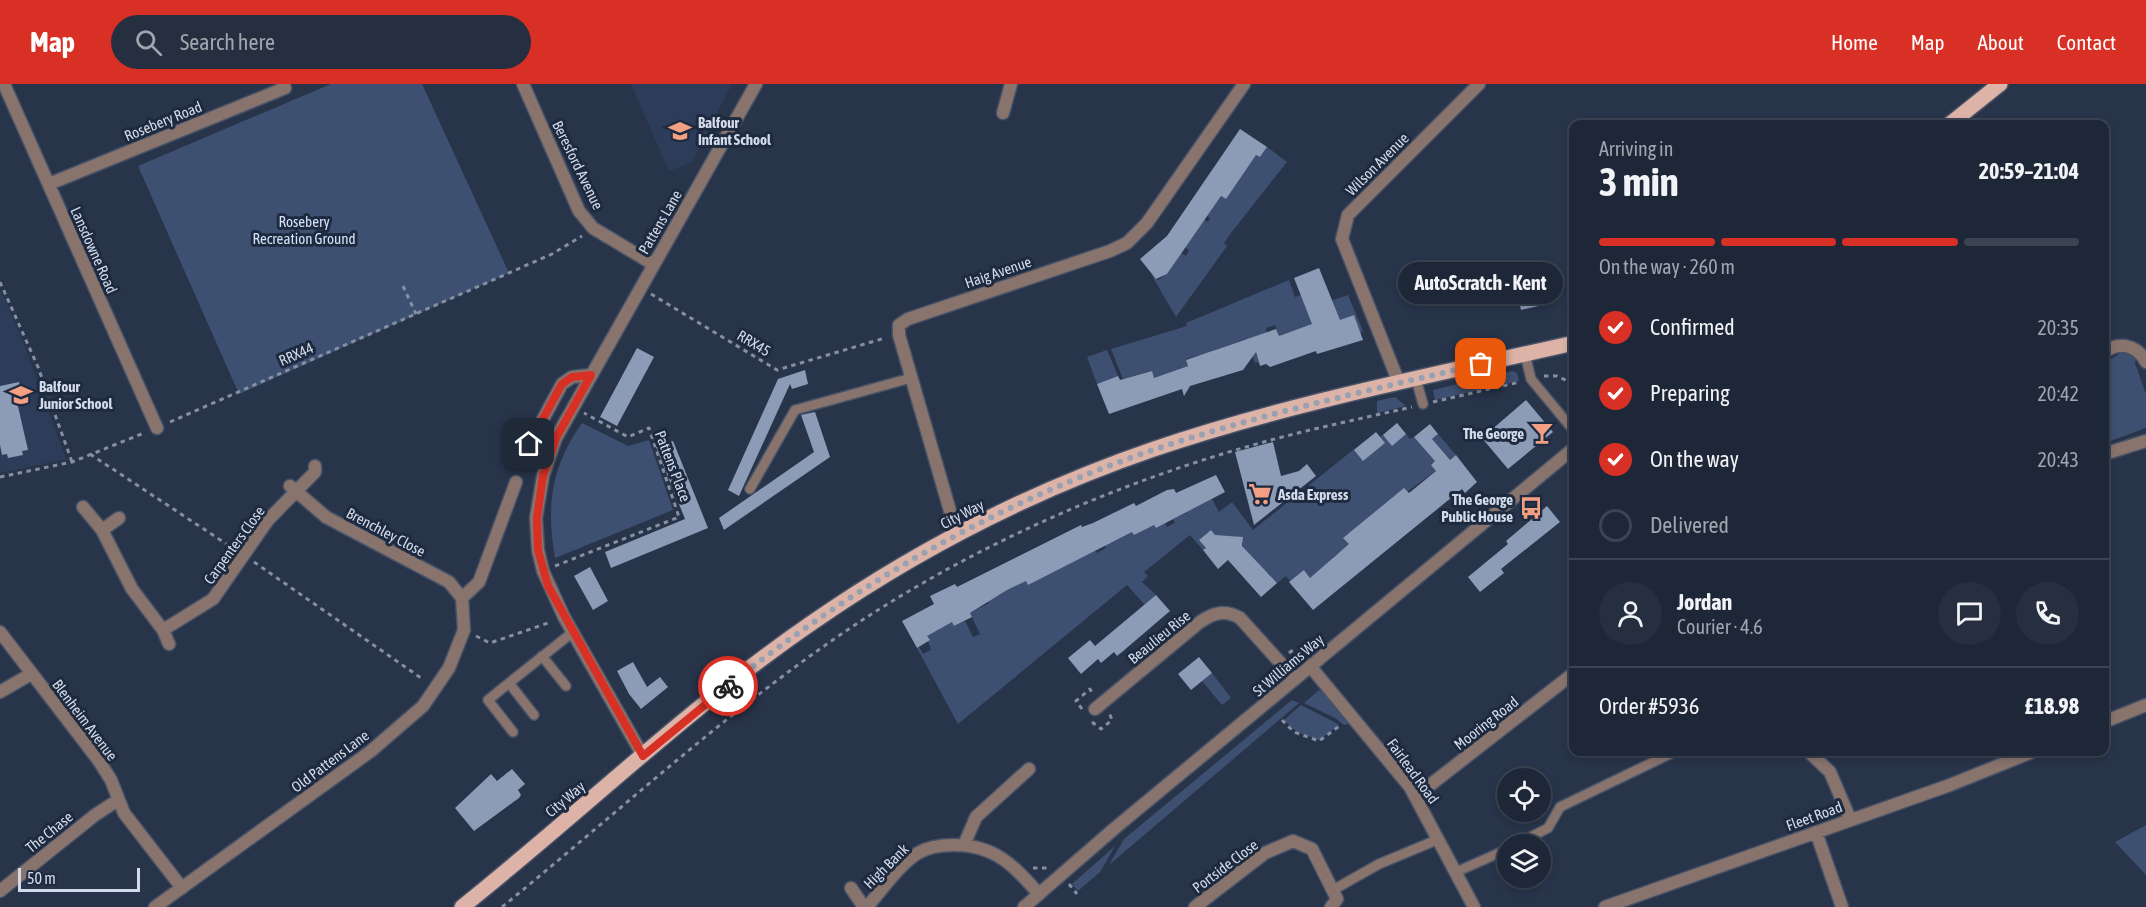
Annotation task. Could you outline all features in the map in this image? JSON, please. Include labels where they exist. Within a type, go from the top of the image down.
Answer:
[{"type":"main road","points":[[1955,120],[2000,84]]},
{"type":"main road","name":"City Way","points":[[462,907],[709,701],[807,626],[874,583],[957,535],[1063,485],[1152,450],[1221,428],[1399,383],[1569,344]]},
{"type":"street","name":"Lansdowne Road","points":[[4,84],[157,428]]},
{"type":"street","name":"Rosebery Road","points":[[49,184],[285,88],[283,84]]},
{"type":"street","name":"Beresford Avenue","points":[[524,84],[579,211],[593,228],[653,264]]},
{"type":"street","name":"Pattens Lane","points":[[643,756],[564,617],[543,572],[538,550],[537,518],[543,476],[556,438],[756,84]]},
{"type":"street","points":[[1003,113],[1011,84]]},
{"type":"street","name":"Haig Avenue","points":[[899,335],[898,327],[903,321],[1110,251],[1127,243],[1147,223],[1244,84]]},
{"type":"street","name":"Wilson Avenue","points":[[1399,383],[1342,239],[1343,227],[1348,215],[1479,84]]},
{"type":"street","points":[[899,335],[957,535]]},
{"type":"street","points":[[2109,349],[2114,346],[2130,346],[2139,351],[2146,361]]},
{"type":"street","points":[[522,458],[562,384],[572,377],[591,375]]},
{"type":"street","points":[[2109,452],[2146,441]]},
{"type":"street","name":"St Williams Way","points":[[1024,907],[1569,452]]},
{"type":"street","points":[[293,488],[315,472],[315,466]]},
{"type":"street","points":[[462,598],[478,582],[516,482]]},
{"type":"street","name":"Carpenters Close","points":[[163,630],[213,599],[293,488]]},
{"type":"street","name":"Brenchley Close","points":[[293,488],[326,517],[449,582],[462,598]]},
{"type":"street","points":[[83,507],[102,530],[132,589],[163,630],[169,644]]},
{"type":"street","points":[[102,530],[119,518]]},
{"type":"street","name":"Old Pattens Lane","points":[[154,907],[371,751],[423,706],[449,668],[464,630],[462,598]]},
{"type":"street","name":"Beaulieu Rise","points":[[1095,709],[1195,626],[1215,614],[1237,616],[1295,679]]},
{"type":"street","name":"Blenheim Avenue","points":[[0,632],[99,761],[111,780],[128,818],[182,888]]},
{"type":"street","name":"Fairlead Road","points":[[1310,666],[1416,796],[1474,907]]},
{"type":"street","points":[[0,692],[31,674]]},
{"type":"street","name":"Mooring Road","points":[[1416,796],[1569,677]]},
{"type":"street","points":[[2109,720],[2146,705]]},
{"type":"street","points":[[1813,756],[1830,772],[1850,819]]},
{"type":"street","name":"Fleet Road","points":[[1605,907],[1950,785],[2022,756]]},
{"type":"street","points":[[964,845],[976,817],[1029,770]]},
{"type":"street","name":"The Chase","points":[[0,891],[94,815],[118,800]]},
{"type":"street","points":[[1816,832],[1842,907]]},
{"type":"street","name":"Portside Close","points":[[1195,907],[1265,853],[1293,841],[1312,849],[1333,890]]},
{"type":"street","name":"High Bank","points":[[866,907],[919,853],[939,845],[980,847],[1000,856],[1039,894]]},
{"type":"street","points":[[851,888],[866,907]]},
{"type":"street","points":[[1331,907],[1337,899],[1333,890]]},
{"type":"lane","points":[[1525,354],[1531,380],[1569,425]]},
{"type":"lane","points":[[750,489],[795,410],[911,378]]},
{"type":"lane","points":[[1416,379],[1424,404]]},
{"type":"lane","points":[[513,732],[488,700],[573,632]]},
{"type":"lane","points":[[542,656],[566,686]]},
{"type":"lane","points":[[509,683],[534,715]]},
{"type":"lane","points":[[1535,834],[1550,826],[1560,807],[1666,756]]},
{"type":"lane","points":[[1333,890],[1379,864],[1439,839]]},
{"type":"lane","points":[[1456,872],[1497,854]]},
{"type":"path","name":"RRX44","points":[[0,477],[72,462],[157,428],[552,254],[593,228]]},
{"type":"path","points":[[0,282],[38,367],[72,462]]},
{"type":"path","points":[[403,286],[416,314]]},
{"type":"path","name":"RRX45","points":[[641,288],[777,370],[899,335]]},
{"type":"path","points":[[502,907],[740,710],[856,624],[915,588],[1026,530],[1171,471],[1256,444],[1554,375],[1569,382]]},
{"type":"path","name":"Pattens Place","points":[[543,572],[680,517],[649,428],[628,437],[574,407]]},
{"type":"path","points":[[90,454],[245,556],[436,689]]},
{"type":"path","points":[[464,630],[490,643],[564,617]]},
{"type":"path","points":[[1280,662],[1293,650],[1306,652],[1311,650]]},
{"type":"path","points":[[1282,720],[1294,732],[1319,741],[1341,724]]},
{"type":"path","points":[[1027,865],[1040,869],[1053,865]]},
{"type":"path","points":[[1071,886],[1077,894]]},
{"type":"shaded area","name":"Balfour Infant School","points":[[631,84],[732,84],[692,162],[669,171]]},
{"type":"shaded area","name":"Balfour Junior School","points":[[0,289],[19,331],[66,459],[0,473]]},
{"type":"green space","name":"Rosebery Recreation Ground","points":[[331,84],[422,84],[509,273],[239,394],[138,166]]},
{"type":"green space","points":[[1267,147],[1287,162],[1231,233],[1224,243],[1227,246],[1176,317],[1151,274],[1158,280],[1168,273],[1181,253],[1186,256],[1189,250],[1185,247],[1204,220],[1208,222],[1210,218],[1207,216],[1221,196],[1226,199],[1229,193],[1208,176],[1225,187],[1255,154],[1260,157]]},
{"type":"green space","points":[[1289,280],[1295,297],[1301,295],[1306,309],[1348,295],[1363,331],[1360,333],[1354,315],[1322,332],[1313,352],[1305,327],[1281,335],[1286,356],[1275,325],[1266,328],[1268,337],[1255,351],[1259,362],[1255,363],[1246,339],[1214,350],[1202,361],[1199,355],[1186,359],[1188,366],[1154,378],[1151,371],[1123,379],[1111,349],[1187,326],[1186,323]]},
{"type":"green space","points":[[1107,350],[1118,376],[1097,384],[1087,357]]},
{"type":"green space","points":[[2122,352],[2137,357],[2135,363],[2146,394],[2146,428],[2109,442],[2109,360]]},
{"type":"green space","points":[[1512,371],[1517,373],[1519,381],[1435,400],[1433,390]]},
{"type":"green space","points":[[1395,397],[1406,406],[1377,413],[1377,401]]},
{"type":"green space","points":[[582,423],[628,446],[649,440],[673,510],[555,558],[551,504],[557,471],[563,455]]},
{"type":"green space","points":[[1397,423],[1410,439],[1414,437],[1423,447],[1438,434],[1456,455],[1450,460],[1444,454],[1431,464],[1436,471],[1344,537],[1366,566],[1364,569],[1350,553],[1346,556],[1341,551],[1332,558],[1348,582],[1318,587],[1304,570],[1300,594],[1286,576],[1277,583],[1268,573],[1242,567],[1243,542],[1234,542],[1234,536],[1227,536],[1220,541],[1211,530],[1199,540],[1206,548],[1203,550],[1190,535],[1144,572],[1148,576],[1142,582],[1156,595],[1145,605],[1127,585],[958,724],[917,648],[919,647],[923,654],[931,650],[925,632],[935,626],[937,631],[950,617],[954,626],[965,621],[973,637],[980,634],[970,613],[989,603],[984,594],[1012,587],[1095,550],[1097,553],[1106,548],[1102,541],[1116,534],[1119,539],[1124,536],[1122,532],[1130,527],[1134,535],[1146,529],[1149,514],[1156,528],[1165,523],[1167,527],[1175,523],[1173,519],[1186,513],[1180,501],[1212,499],[1219,512],[1232,502],[1253,530],[1363,442],[1371,437],[1380,437]]},
{"type":"green space","points":[[1212,673],[1231,698],[1222,705],[1202,681]]},
{"type":"green space","points":[[1319,690],[1349,724],[1344,725],[1304,703]]},
{"type":"green space","points":[[1292,700],[1299,703],[1109,865],[1124,839]]},
{"type":"green space","points":[[1301,705],[1339,725],[1319,740],[1297,732],[1284,720]]},
{"type":"green space","points":[[2146,825],[2146,875],[2115,842]]},
{"type":"green space","points":[[1115,846],[1100,872],[1078,891],[1072,884]]},
{"type":"building","points":[[1240,129],[1267,147],[1260,157],[1256,155],[1226,199],[1221,196],[1167,274],[1156,279],[1140,259],[1167,236]]},
{"type":"building","points":[[1319,268],[1340,320],[1354,315],[1363,340],[1317,354],[1316,351],[1270,367],[1266,364],[1260,366],[1256,352],[1243,370],[1190,386],[1184,396],[1182,389],[1109,414],[1097,384],[1118,376],[1120,380],[1152,371],[1154,378],[1188,366],[1186,360],[1276,329],[1279,336],[1312,324],[1294,278]]},
{"type":"building","points":[[1527,275],[1527,279],[1536,278],[1539,283],[1543,305],[1521,310],[1514,278]]},
{"type":"building","points":[[637,348],[654,357],[617,426],[600,417]]},
{"type":"building","points":[[805,370],[808,384],[792,389],[790,384],[739,496],[728,490],[778,379]]},
{"type":"building","points":[[19,382],[23,401],[17,402],[28,450],[22,451],[23,455],[8,458],[7,454],[2,455],[0,445],[0,386]]},
{"type":"building","points":[[1526,400],[1553,432],[1508,469],[1482,438]]},
{"type":"building","points":[[815,412],[830,457],[724,530],[719,518],[814,452],[801,415]]},
{"type":"building","points":[[1397,423],[1406,434],[1392,446],[1383,435]]},
{"type":"building","points":[[1430,424],[1438,434],[1432,439],[1450,460],[1456,455],[1477,482],[1465,493],[1462,489],[1313,610],[1289,582],[1304,570],[1310,578],[1349,544],[1343,538],[1404,488],[1409,493],[1436,471],[1431,465],[1435,461],[1414,437]]},
{"type":"building","points":[[1376,432],[1385,443],[1363,461],[1354,450]]},
{"type":"building","points":[[673,441],[708,528],[611,568],[605,552],[685,519],[656,447]]},
{"type":"building","points":[[1273,442],[1281,476],[1299,471],[1307,464],[1316,476],[1254,525],[1235,452]]},
{"type":"building","points":[[1216,475],[1225,492],[1156,528],[1154,525],[1134,535],[1132,532],[1028,585],[1026,581],[1007,590],[970,613],[972,617],[954,626],[952,622],[927,636],[930,640],[917,648],[902,621],[934,604],[930,596],[955,584],[957,587],[1081,525],[1082,527],[1093,523],[1134,503],[1136,506],[1167,490],[1174,489],[1176,493]]},
{"type":"building","points":[[1547,506],[1560,522],[1501,569],[1504,573],[1480,592],[1468,577],[1508,544],[1506,541]]},
{"type":"building","points":[[1211,530],[1215,535],[1243,537],[1242,546],[1277,583],[1261,597],[1228,560],[1218,569],[1203,550],[1206,548],[1199,540]]},
{"type":"building","points":[[590,567],[608,601],[593,610],[574,576]]},
{"type":"building","points":[[1156,595],[1170,611],[1117,656],[1114,652],[1101,663],[1098,659],[1081,674],[1068,658],[1090,640],[1095,646]]},
{"type":"building","points":[[1199,657],[1212,673],[1191,690],[1178,674]]},
{"type":"building","points":[[633,662],[647,687],[660,677],[668,687],[641,709],[629,694],[617,671]]},
{"type":"building","points":[[512,769],[525,784],[518,790],[521,795],[474,831],[455,808],[491,774],[497,781]]},
{"type":"way so far","points":[[728,686],[801,630],[874,583],[957,535],[1029,500],[1106,467],[1221,428],[1481,364]]},
{"type":"place","name":"Balfour Infant School","points":[[680,131]]},
{"type":"place","name":"AutoScratch - Kent","points":[[1481,364]]},
{"type":"place","name":"Balfour Junior School","points":[[21,395]]},
{"type":"place","name":"The George","points":[[1542,433]]},
{"type":"place","name":"Asda Express","points":[[1260,494]]},
{"type":"place","name":"The George Public House","points":[[1531,508]]},
{"type":"route","points":[[529,444],[562,384],[572,377],[591,375],[556,438],[543,476],[537,518],[538,550],[548,586],[643,756],[728,686]]}]
